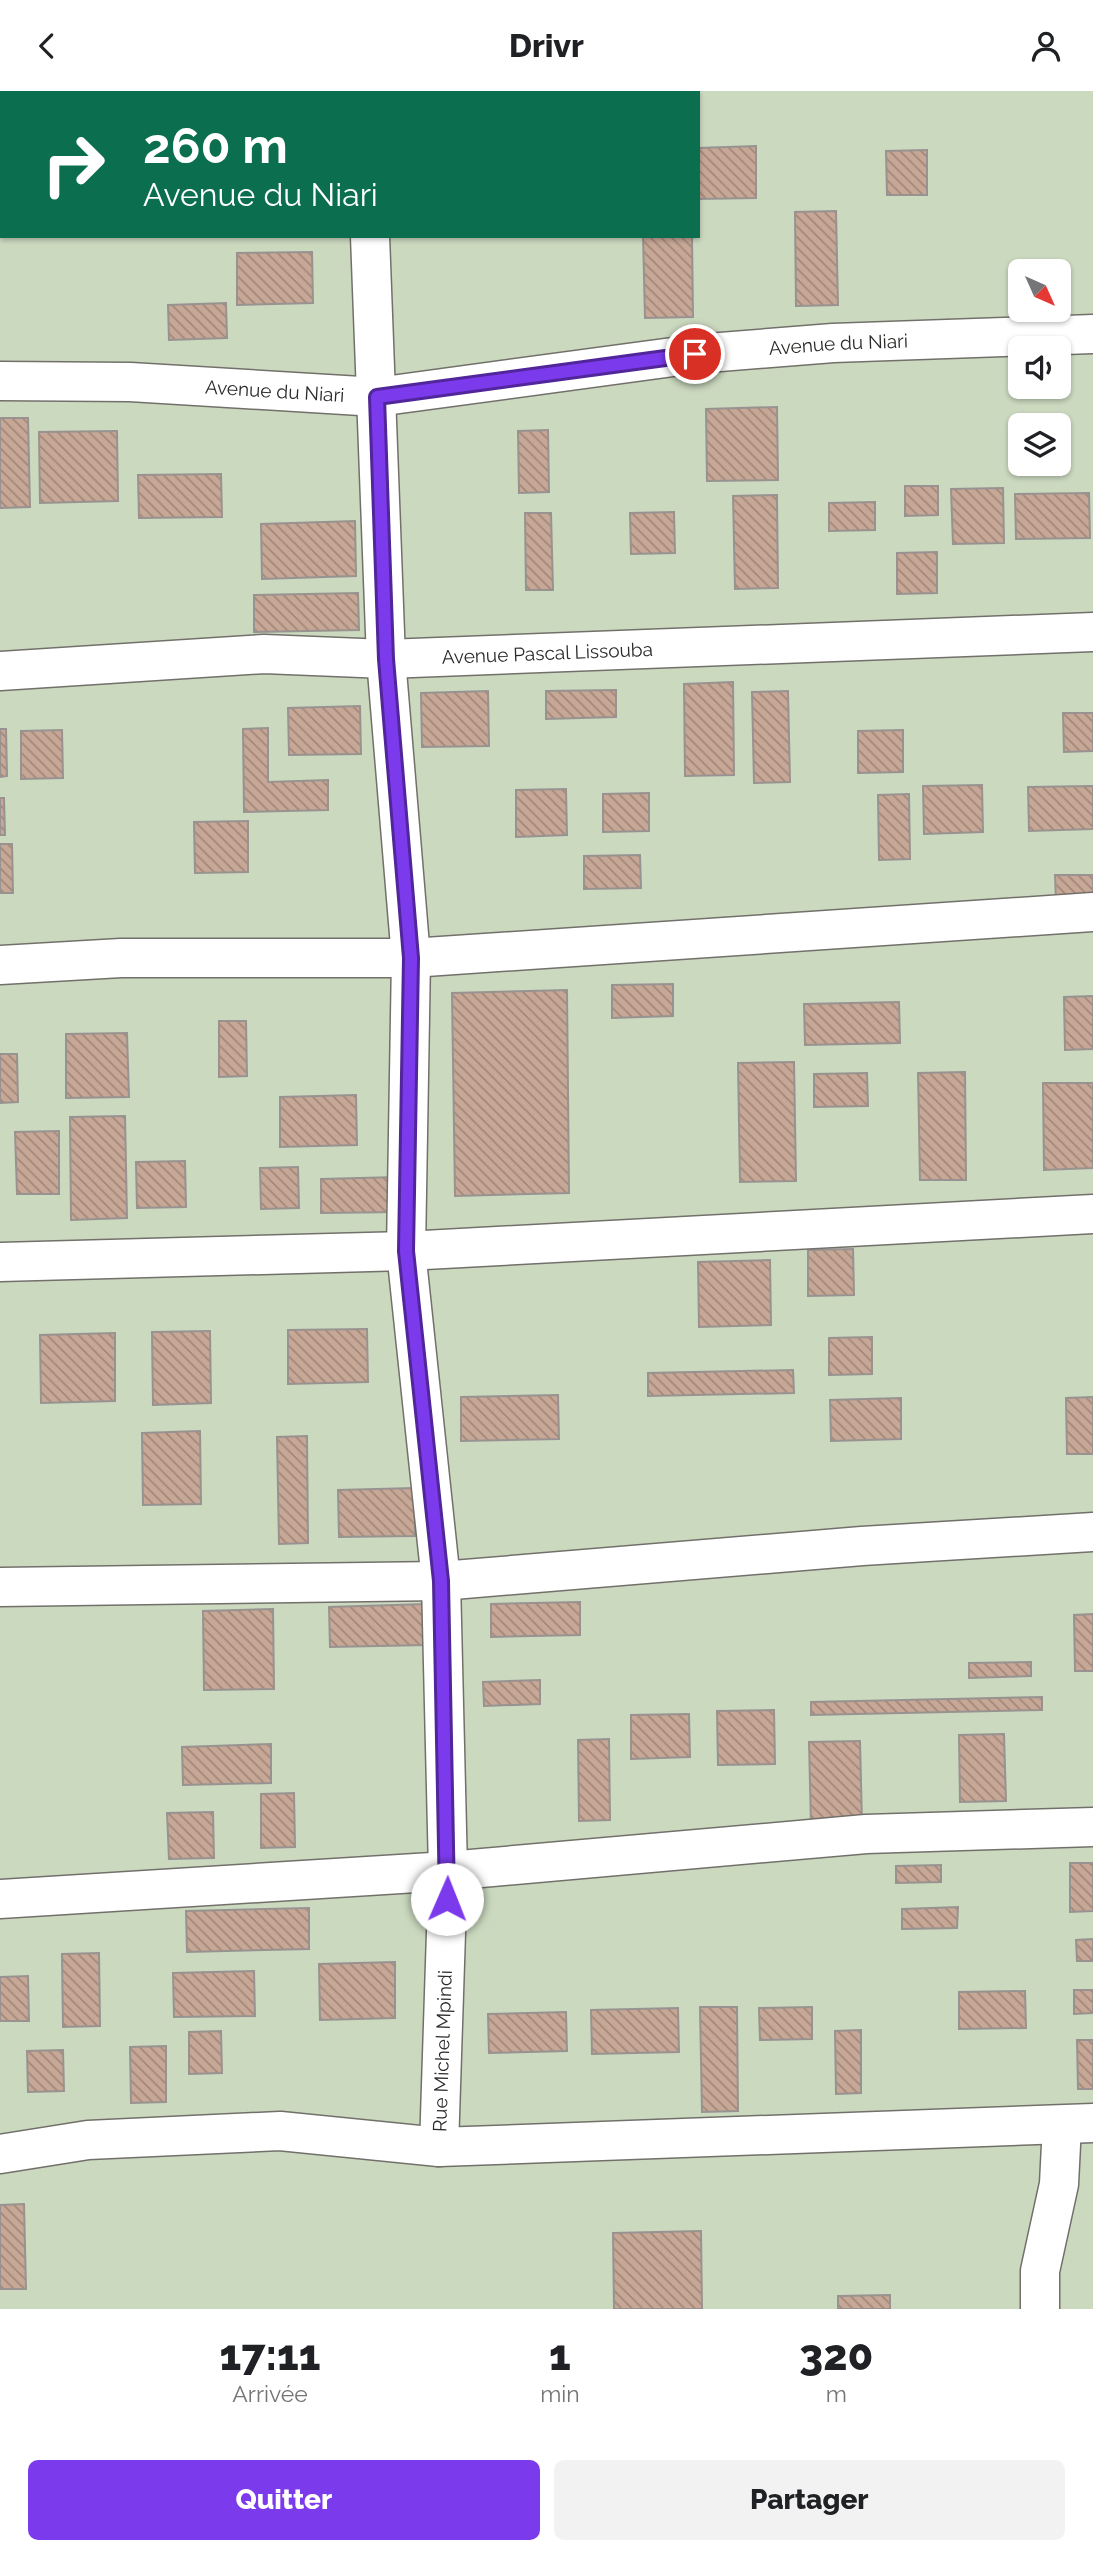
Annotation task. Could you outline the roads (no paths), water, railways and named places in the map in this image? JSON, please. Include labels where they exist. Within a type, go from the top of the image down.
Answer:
[{"type":"street","name":"Rue Michel Mpindi","points":[[370,238],[386,659],[411,958],[406,1251],[441,1581],[448,1871],[439,2147]]},
{"type":"street","name":"Avenue du Niari","points":[[0,381],[130,382],[377,397],[709,353],[833,343],[1093,334]]},
{"type":"street","name":"Avenue Pascal Lissouba","points":[[0,671],[264,654],[386,659],[1093,632]]},
{"type":"street","points":[[0,965],[121,958],[411,958],[1093,912]]},
{"type":"street","points":[[0,1262],[406,1251],[1093,1214]]},
{"type":"street","points":[[0,1587],[441,1581],[862,1546],[1093,1532]]},
{"type":"street","points":[[0,1899],[448,1871],[866,1834],[1093,1827]]},
{"type":"street","points":[[0,2154],[88,2140],[280,2131],[439,2147],[1077,2124],[1059,2184],[1040,2271],[1040,2309]]}]
